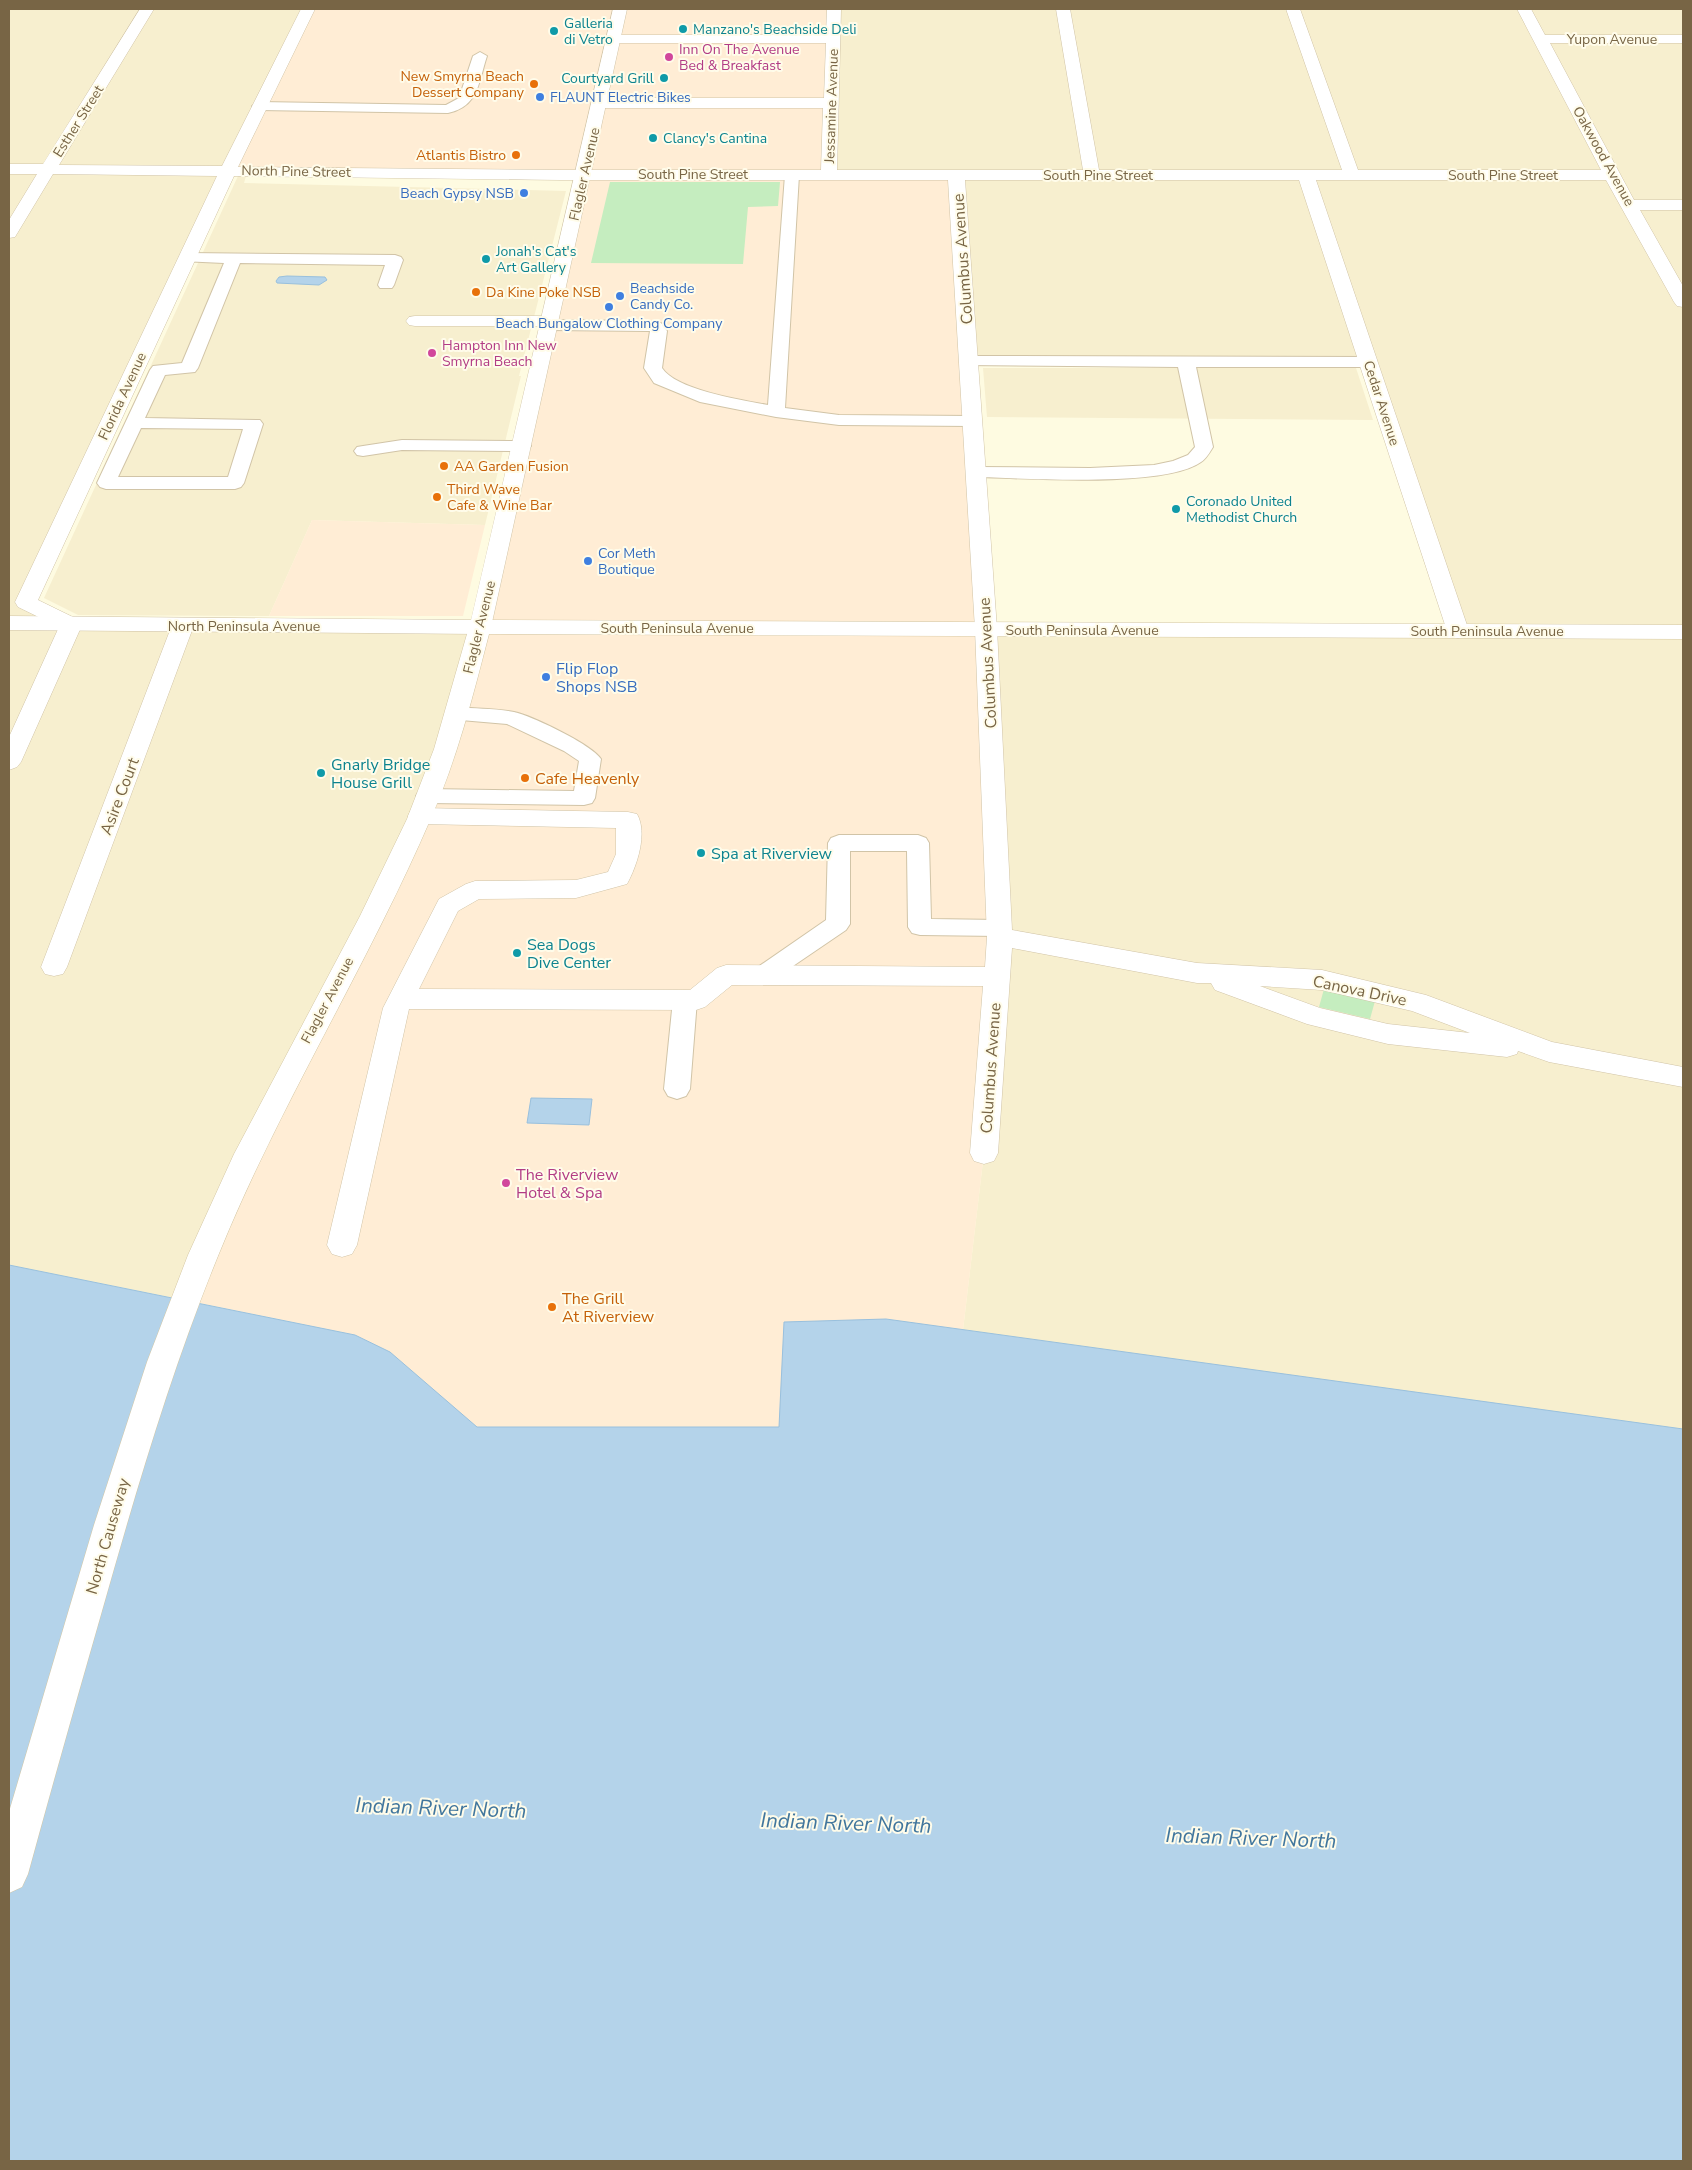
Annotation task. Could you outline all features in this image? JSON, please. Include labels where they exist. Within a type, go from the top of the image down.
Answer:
[{"type":"street","name":"Esther Street","points":[[9,233],[146,9]]},
{"type":"street","name":"Florida Avenue","points":[[71,625],[26,602],[228,171],[308,9]]},
{"type":"street","name":"Flagler Avenue","points":[[224,1205],[273,1103],[386,886],[424,806],[445,750],[480,627],[620,9]]},
{"type":"street","name":"Jessamine Avenue","points":[[829,174],[834,9]]},
{"type":"street","points":[[1063,9],[1092,175]]},
{"type":"street","points":[[1293,9],[1352,175]]},
{"type":"street","name":"Oakwood Avenue","points":[[1524,9],[1612,175],[1683,302]]},
{"type":"street","points":[[613,39],[833,39]]},
{"type":"street","name":"Yupon Avenue","points":[[1541,39],[1683,39]]},
{"type":"street","points":[[600,103],[831,104]]},
{"type":"street","name":"North Pine Street","points":[[9,169],[584,174]]},
{"type":"street","name":"South Pine Street","points":[[584,174],[1612,175]]},
{"type":"street","name":"Columbus Avenue","points":[[956,174],[986,629],[999,932],[984,1153]]},
{"type":"street","name":"Cedar Avenue","points":[[1306,175],[1458,631]]},
{"type":"street","points":[[1630,205],[1683,205]]},
{"type":"street","points":[[415,321],[550,323]]},
{"type":"street","name":"North Peninsula Avenue","points":[[9,623],[480,627]]},
{"type":"street","points":[[9,762],[71,625]]},
{"type":"street","name":"Asire Court","points":[[54,967],[183,625]]},
{"type":"street","name":"South Peninsula Avenue","points":[[480,627],[1683,632]]},
{"type":"street","points":[[342,1245],[396,1008],[448,905],[476,890],[576,889],[618,878],[628,854],[628,820],[424,806]]},
{"type":"street","name":"Canova Drive","points":[[999,932],[1197,973],[1322,980],[1417,1002],[1549,1052],[1683,1077]]},
{"type":"street","points":[[1197,973],[1316,1017],[1388,1034],[1549,1052]]},
{"type":"street","points":[[401,1000],[696,1000],[726,975],[997,977]]},
{"type":"street","name":"North Causeway","points":[[9,1874],[120,1489],[170,1340],[224,1205]]},
{"type":"lane","points":[[259,106],[448,109],[461,104],[466,99],[480,56]]},
{"type":"lane","points":[[776,412],[792,174]]},
{"type":"lane","points":[[187,258],[395,260],[386,285]]},
{"type":"lane","points":[[134,423],[254,424],[235,483],[106,483],[134,423],[159,370],[188,368],[234,259]]},
{"type":"lane","points":[[550,323],[656,327],[659,331],[653,368],[660,379],[706,398],[776,412],[839,420],[972,421]]},
{"type":"lane","points":[[969,361],[1368,362]]},
{"type":"lane","points":[[976,472],[1124,473],[1159,470],[1194,459],[1204,447],[1186,362]]},
{"type":"lane","points":[[363,450],[402,445],[522,446]]},
{"type":"lane","points":[[424,806],[584,798],[590,759],[572,746],[511,718],[456,714]]},
{"type":"lane","points":[[763,975],[838,924],[839,842],[918,843],[920,927],[999,932]]},
{"type":"lane","points":[[677,1089],[685,1000]]},
{"type":"shaded area","points":[[9,9],[308,9],[228,171],[26,602],[71,625],[480,627],[456,714],[184,1300],[9,1265]]},
{"type":"shaded area","points":[[308,9],[834,9],[829,174],[956,174],[1000,937],[984,1153],[963,1330],[887,1319],[779,1427],[477,1427],[390,1352],[355,1335],[184,1300],[427,796],[584,175],[228,171]]},
{"type":"shaded area","points":[[834,9],[1683,9],[1683,1429],[963,1330],[984,1153],[986,629],[1457,632],[1368,362],[969,361],[829,174]]},
{"type":"shaded area","points":[[238,176],[246,176],[244,183],[566,191],[519,376],[521,376],[485,525],[312,520],[269,616],[78,615],[44,598]]},
{"type":"shaded area","points":[[983,368],[1356,368],[1373,420],[987,417]]},
{"type":"shaded area","points":[[312,520],[485,525],[463,616],[269,616]]},
{"type":"green space","points":[[610,182],[780,182],[778,206],[748,207],[743,264],[591,263]]},
{"type":"green space","points":[[1324,989],[1375,1001],[1370,1019],[1319,1007]]},
{"type":"water","points":[[279,277],[325,277],[327,280],[319,285],[277,283],[276,281]]},
{"type":"water","points":[[531,1098],[592,1099],[589,1125],[527,1123]]},
{"type":"water","name":"Indian River North","points":[[9,1265],[355,1335],[390,1352],[477,1427],[779,1427],[784,1322],[886,1319],[1683,1429],[1683,2161],[9,2161]]},
{"type":"place","name":"Manzano's Beachside Deli","points":[[683,29]]},
{"type":"place","name":"Galleria di Vetro","points":[[554,31]]},
{"type":"place","name":"Inn On The Avenue Bed & Breakfast","points":[[669,57]]},
{"type":"place","name":"Courtyard Grill","points":[[664,78]]},
{"type":"place","name":"New Smyrna Beach Dessert Company","points":[[534,84]]},
{"type":"place","name":"FLAUNT Electric Bikes","points":[[540,97]]},
{"type":"place","name":"Clancy's Cantina","points":[[653,138]]},
{"type":"place","name":"Atlantis Bistro","points":[[516,155]]},
{"type":"place","name":"Beach Gypsy NSB","points":[[524,193]]},
{"type":"place","name":"Jonah's Cat's Art Gallery","points":[[486,259]]},
{"type":"place","name":"Da Kine Poke NSB","points":[[476,292]]},
{"type":"place","name":"Beachside Candy Co.","points":[[620,296]]},
{"type":"place","name":"Beach Bungalow Clothing Company","points":[[609,307]]},
{"type":"place","name":"Hampton Inn New Smyrna Beach","points":[[432,353]]},
{"type":"place","name":"AA Garden Fusion","points":[[444,466]]},
{"type":"place","name":"Third Wave Cafe & Wine Bar","points":[[437,497]]},
{"type":"place","name":"Coronado United Methodist Church","points":[[1176,509]]},
{"type":"place","name":"Cor Meth Boutique","points":[[588,561]]},
{"type":"place","name":"Flip Flop Shops NSB","points":[[546,677]]},
{"type":"place","name":"Gnarly Bridge House Grill","points":[[321,773]]},
{"type":"place","name":"Cafe Heavenly","points":[[525,778]]},
{"type":"place","name":"Spa at Riverview","points":[[701,853]]},
{"type":"place","name":"Sea Dogs Dive Center","points":[[517,953]]},
{"type":"place","name":"The Riverview Hotel & Spa","points":[[506,1183]]},
{"type":"place","name":"The Grill At Riverview","points":[[552,1307]]}]
